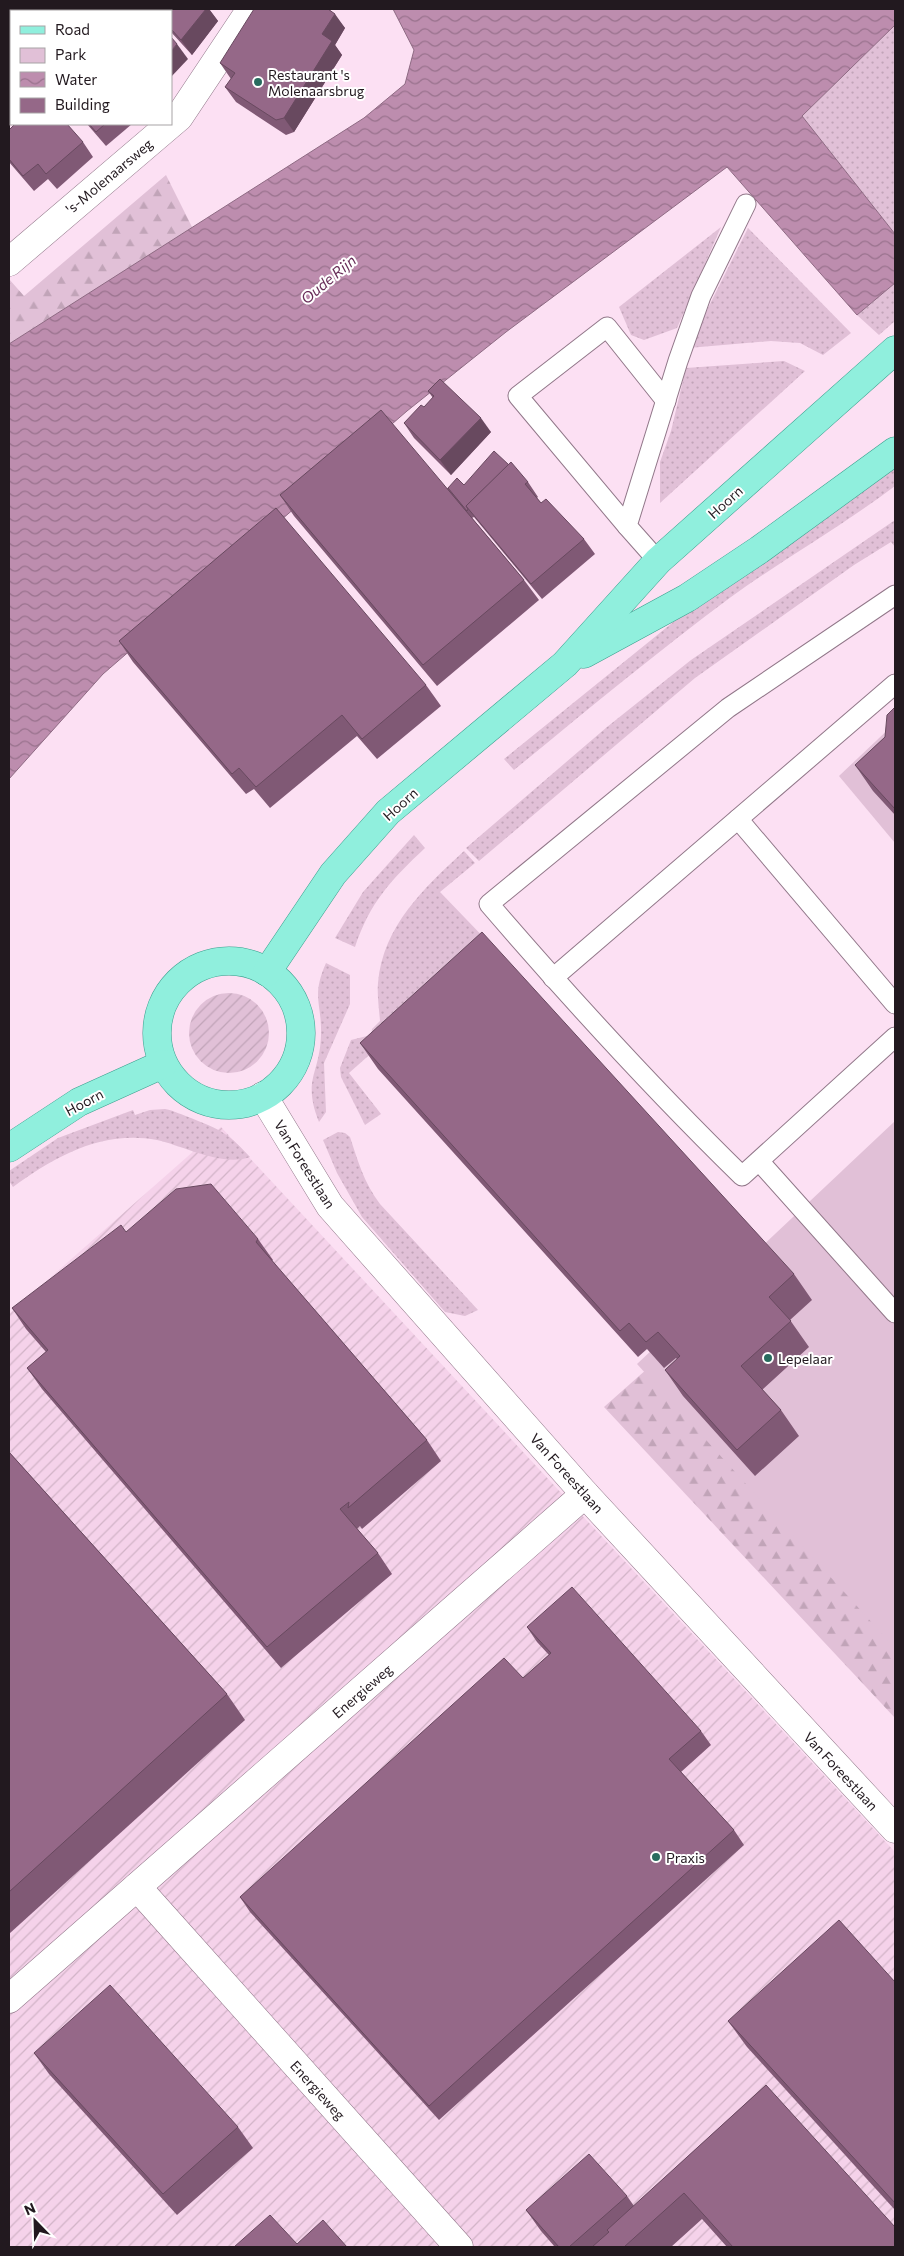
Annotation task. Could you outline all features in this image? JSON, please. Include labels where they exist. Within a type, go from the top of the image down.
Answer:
[{"type":"main road","name":"Hoorn","points":[[267,972],[333,874],[388,812],[565,664],[658,561],[895,350]]},
{"type":"main road","name":"Hoorn","points":[[565,664],[687,598],[759,550],[895,451]]},
{"type":"main road","points":[[226,961],[254,965],[267,972],[288,992],[296,1005],[301,1035],[299,1050],[294,1064],[276,1088],[263,1096],[235,1105],[206,1101],[181,1087],[163,1064],[158,1050],[158,1022],[161,1008],[176,984],[199,968],[226,961]]},
{"type":"main road","name":"Hoorn","points":[[9,1148],[79,1102],[163,1064]]},
{"type":"street","name":"'s-Molenaarsweg","points":[[172,123],[179,117],[252,9]]},
{"type":"street","name":"'s-Molenaarsweg","points":[[9,262],[170,125]]},
{"type":"street","name":"Van Foreestlaan","points":[[263,1096],[330,1206],[586,1494],[895,1829]]},
{"type":"street","name":"Energieweg","points":[[9,1999],[586,1494]]},
{"type":"street","name":"Energieweg","points":[[137,1887],[459,2247]]},
{"type":"lane","points":[[627,526],[701,296],[746,204]]},
{"type":"lane","points":[[658,561],[518,396],[607,327],[666,402]]},
{"type":"lane","points":[[895,594],[728,708],[489,904],[553,978],[679,1115],[742,1176],[895,1037]]},
{"type":"lane","points":[[553,978],[895,684]]},
{"type":"lane","points":[[738,819],[895,1004]]},
{"type":"lane","points":[[759,1161],[895,1313]]},
{"type":"shaded area","points":[[221,1127],[895,1852],[895,2247],[9,2247],[9,1314]]},
{"type":"green space","points":[[895,25],[895,234],[802,116]]},
{"type":"green space","points":[[166,175],[193,229],[9,344],[9,279],[24,296]]},
{"type":"green space","points":[[721,227],[677,328],[644,340],[631,335],[619,307]]},
{"type":"green space","points":[[748,228],[851,333],[823,355],[800,343],[771,341],[688,348]]},
{"type":"green space","points":[[895,283],[895,321],[879,335],[857,315]]},
{"type":"green space","points":[[784,361],[805,371],[660,503],[660,462],[671,431],[686,368]]},
{"type":"green space","points":[[895,468],[895,486],[855,515],[731,597],[649,660],[514,770],[504,759],[682,615],[740,573]]},
{"type":"green space","points":[[895,520],[895,547],[891,542],[854,565],[695,678],[479,861],[466,848],[607,727],[691,660]]},
{"type":"green space","points":[[895,723],[895,843],[839,776]]},
{"type":"green space","points":[[414,835],[425,848],[392,882],[375,904],[367,917],[355,947],[335,938],[363,892]]},
{"type":"green space","points":[[464,851],[475,863],[440,892],[492,946],[349,1073],[381,1114],[365,1125],[341,1077],[340,1068],[351,1040],[371,1035],[372,1029],[380,1021],[378,983],[381,962],[397,926],[434,879]]},
{"type":"green space","points":[[326,963],[350,975],[350,1004],[324,1063],[326,1112],[319,1122],[314,1108],[312,1086],[321,1035],[318,992]]},
{"type":"green space","points":[[229,993],[244,996],[257,1005],[266,1018],[269,1033],[266,1048],[257,1061],[244,1070],[229,1073],[214,1070],[201,1061],[192,1048],[189,1033],[192,1018],[201,1005],[214,996]]},
{"type":"green space","points":[[165,1109],[217,1129],[236,1142],[250,1157],[239,1159],[215,1158],[157,1140],[117,1139],[80,1148],[46,1165],[13,1187],[9,1181],[9,1171],[58,1138],[133,1110],[135,1115],[150,1110]]},
{"type":"green space","points":[[895,1121],[895,1648],[637,1364]]},
{"type":"green space","points":[[338,1132],[345,1133],[350,1137],[366,1180],[380,1204],[478,1310],[465,1316],[445,1312],[362,1217],[337,1173],[323,1140]]},
{"type":"green space","points":[[691,1330],[895,1430],[895,1718],[604,1407]]},
{"type":"water","name":"Oude Rijn","points":[[393,9],[895,9],[895,25],[802,116],[895,234],[895,283],[857,315],[727,167],[506,332],[407,411],[103,674],[9,779],[9,344],[364,118],[405,84],[414,50]]},
{"type":"building","points":[[28,9],[55,10],[29,10]]},
{"type":"building","points":[[60,9],[92,10],[61,10]]},
{"type":"building","points":[[206,9],[181,40],[172,30],[172,10],[154,10]]},
{"type":"building","points":[[254,9],[328,9],[335,14],[322,34],[332,41],[284,118],[276,120],[225,87],[235,73],[220,63]]},
{"type":"building","points":[[10,14],[10,38],[9,37]]},
{"type":"building","points":[[172,38],[177,44],[172,50]]},
{"type":"building","points":[[14,125],[68,125],[83,142],[46,174],[38,164],[23,176],[9,159],[9,127],[10,129]]},
{"type":"building","points":[[90,125],[104,125],[96,132]]},
{"type":"building","points":[[440,379],[481,418],[440,460],[404,423],[421,405],[424,407],[434,396],[428,391]]},
{"type":"building","points":[[381,410],[524,580],[423,665],[280,495]]},
{"type":"building","points":[[494,451],[509,465],[466,506],[467,511],[448,488],[457,478],[464,485]]},
{"type":"building","points":[[511,462],[528,482],[525,484],[541,503],[546,499],[584,539],[531,584],[466,506]]},
{"type":"building","points":[[276,508],[426,685],[362,739],[342,715],[256,787],[239,768],[232,774],[119,641]]},
{"type":"building","points":[[895,707],[895,809],[855,765],[885,737],[887,715]]},
{"type":"building","points":[[482,932],[794,1274],[769,1297],[791,1321],[741,1366],[781,1410],[737,1450],[665,1370],[680,1356],[658,1332],[646,1342],[629,1323],[620,1331],[360,1043]]},
{"type":"building","points":[[211,1184],[258,1239],[256,1242],[427,1440],[348,1508],[349,1502],[340,1509],[378,1553],[267,1647],[27,1368],[48,1350],[12,1308],[121,1225],[126,1232],[176,1189]]},
{"type":"building","points":[[9,1452],[227,1694],[9,1892]]},
{"type":"building","points":[[572,1587],[701,1731],[669,1759],[734,1830],[429,2106],[240,1897],[504,1658],[523,1678],[551,1653],[527,1627]]},
{"type":"building","points":[[839,1920],[895,1982],[895,2203],[728,2021]]},
{"type":"building","points":[[110,1985],[238,2127],[163,2194],[34,2053]]},
{"type":"building","points":[[766,2085],[895,2227],[895,2247],[733,2247],[684,2193],[624,2247],[592,2247],[609,2232],[607,2230]]},
{"type":"building","points":[[589,2154],[627,2196],[569,2247],[559,2247],[526,2210]]},
{"type":"building","points":[[270,2215],[297,2244],[323,2220],[347,2247],[234,2247]]},
{"type":"place","name":"Restaurant 's Molenaarsbrug","points":[[258,82]]},
{"type":"place","name":"Lepelaar","points":[[768,1358]]},
{"type":"place","name":"Praxis","points":[[656,1857]]}]
